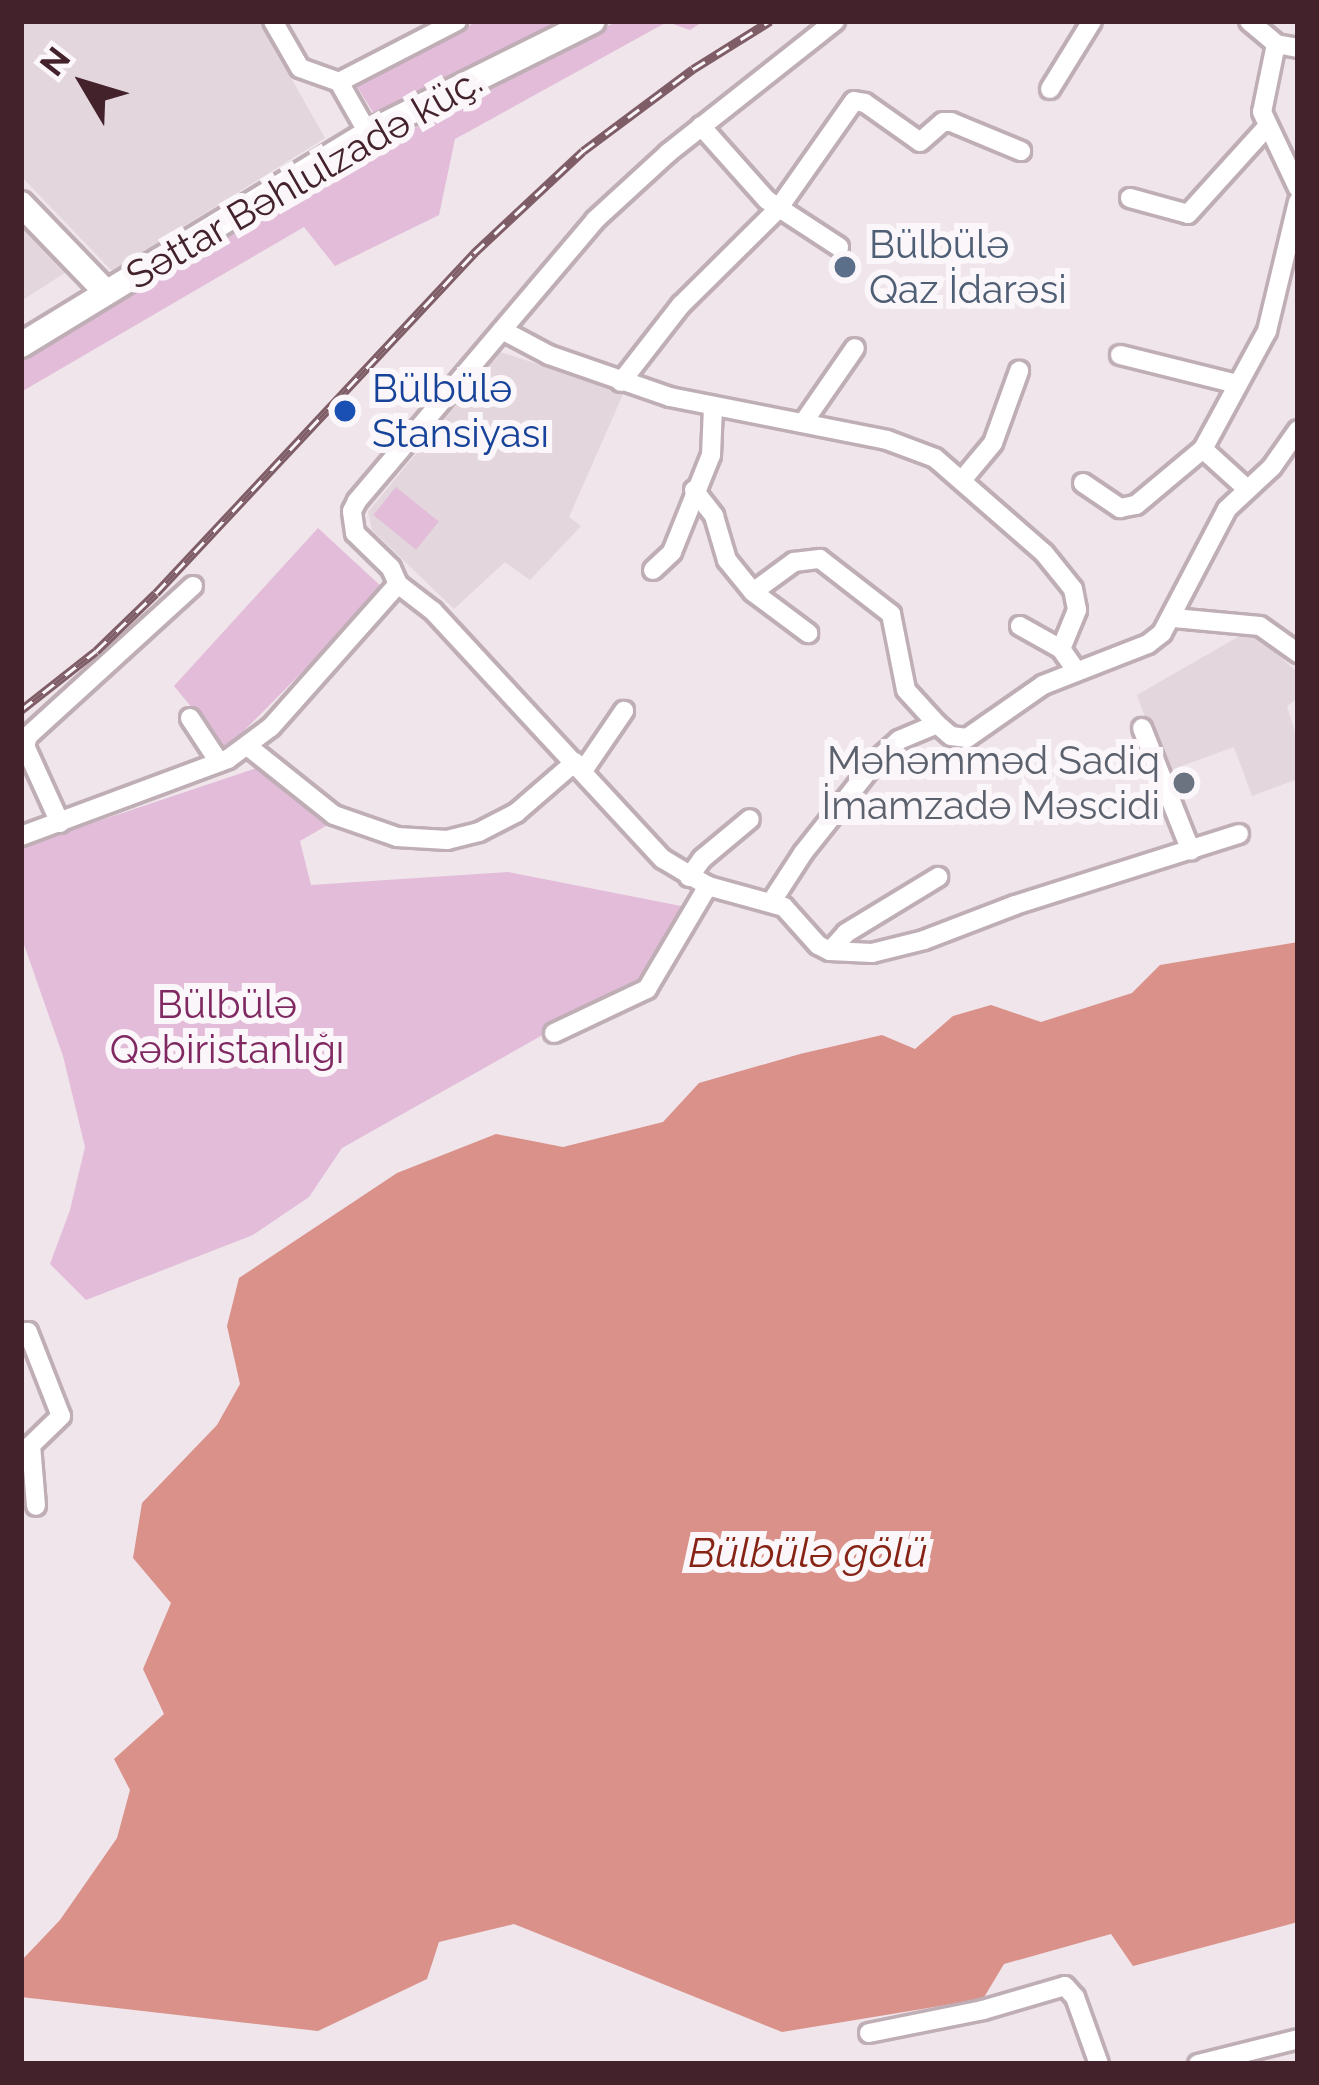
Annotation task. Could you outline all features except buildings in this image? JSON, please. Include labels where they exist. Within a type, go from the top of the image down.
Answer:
[{"type":"main road","name":"Səttar Bəhlulzadə küç.","points":[[21,345],[368,133],[593,21]]},
{"type":"main road","points":[[21,204],[106,292]]},
{"type":"street","points":[[273,21],[300,68],[339,82],[368,133]]},
{"type":"street","points":[[339,82],[458,21]]},
{"type":"street","points":[[835,21],[701,126],[595,220],[352,512],[355,533],[639,836],[689,878],[772,901],[830,951],[872,953],[924,940],[1015,905],[1239,834]]},
{"type":"street","points":[[1050,89],[1092,21]]},
{"type":"street","points":[[1250,21],[1276,44],[1298,48]]},
{"type":"street","points":[[1276,44],[1262,97],[1265,129],[1298,188]]},
{"type":"street","points":[[621,382],[681,305],[778,209],[854,101],[866,103],[920,142],[943,122],[951,122],[1021,151]]},
{"type":"street","points":[[701,126],[778,209],[839,248]]},
{"type":"street","points":[[1130,198],[1187,214],[1265,129]]},
{"type":"street","points":[[1083,483],[1120,508],[1136,505],[1203,449],[1268,332],[1290,281],[1298,202]]},
{"type":"street","points":[[502,330],[621,382],[713,407],[909,448],[935,458],[1045,553],[1073,589],[1077,610],[1061,650]]},
{"type":"street","points":[[803,423],[855,348]]},
{"type":"street","points":[[1120,355],[1237,384]]},
{"type":"street","points":[[963,479],[993,443],[1018,371]]},
{"type":"street","points":[[652,571],[672,552],[713,445],[713,407]]},
{"type":"street","points":[[753,592],[794,562],[820,559],[834,567],[891,614],[905,690],[951,736],[967,739],[1042,685],[1148,644],[1174,618],[1208,536],[1296,437]]},
{"type":"street","points":[[1203,449],[1247,489]]},
{"type":"street","points":[[694,490],[714,516],[728,560],[753,592],[808,633]]},
{"type":"street","points":[[21,836],[250,748],[398,584]]},
{"type":"street","points":[[59,823],[25,746],[28,736],[193,586]]},
{"type":"street","points":[[1174,618],[1260,626],[1298,653]]},
{"type":"street","points":[[1020,626],[1061,650],[1075,669]]},
{"type":"street","points":[[250,748],[334,815],[397,837],[447,840],[479,832],[516,813],[579,767],[624,711]]},
{"type":"street","points":[[190,718],[219,762]]},
{"type":"street","points":[[772,901],[877,760],[899,740],[937,724]]},
{"type":"street","points":[[1142,728],[1190,851]]},
{"type":"street","points":[[689,878],[702,859],[750,819]]},
{"type":"street","points":[[830,951],[846,933],[938,877]]},
{"type":"street","points":[[554,1033],[647,989],[708,886]]},
{"type":"street","points":[[21,1334],[28,1332],[62,1417],[31,1445],[36,1507]]},
{"type":"street","points":[[869,2033],[983,2010],[1064,1986],[1075,1997],[1099,2064]]},
{"type":"street","points":[[1198,2064],[1248,2056],[1298,2039]]},
{"type":"shaded area","points":[[21,21],[259,21],[325,138],[112,271],[21,176]]},
{"type":"shaded area","points":[[21,221],[68,271],[21,301]]},
{"type":"shaded area","points":[[500,352],[624,392],[569,517],[581,526],[530,580],[505,562],[454,609],[372,530],[368,512]]},
{"type":"shaded area","points":[[1243,634],[1258,637],[1298,673],[1298,698],[1287,706],[1298,742],[1298,779],[1252,796],[1234,747],[1165,772],[1137,695]]},
{"type":"green space","points":[[478,21],[563,21],[376,117],[356,85]]},
{"type":"green space","points":[[618,21],[704,21],[690,30],[667,22],[455,139],[439,215],[335,266],[304,227],[21,392],[21,356],[484,88]]},
{"type":"green space","points":[[396,487],[439,522],[416,550],[373,515]]},
{"type":"green space","points":[[318,528],[384,589],[226,749],[174,686]]},
{"type":"green space","name":"Bülbülə Qəbiristanlığı","points":[[257,768],[331,823],[300,841],[311,885],[508,872],[686,907],[669,941],[635,983],[342,1148],[309,1197],[253,1235],[86,1300],[50,1264],[70,1210],[85,1147],[63,1056],[21,936],[21,847]]},
{"type":"water","name":"Bülbülə gölü","points":[[1298,942],[1298,1922],[1133,1966],[1111,1934],[1004,1964],[983,1999],[782,2032],[514,1924],[439,1942],[427,1979],[318,2031],[21,1997],[21,1961],[60,1920],[117,1838],[130,1790],[114,1759],[164,1714],[143,1669],[171,1603],[133,1558],[142,1503],[217,1425],[240,1384],[227,1326],[239,1278],[397,1173],[496,1134],[563,1147],[663,1122],[699,1083],[800,1054],[882,1035],[915,1049],[953,1016],[991,1005],[1041,1022],[1132,993],[1160,965]]},
{"type":"railway","points":[[21,710],[96,651],[156,593],[474,253],[583,151],[693,69],[770,21]]},
{"type":"place","name":"Bülbülə Qaz İdarəsi","points":[[845,267]]},
{"type":"place","name":"Bülbülə Stansiyası","points":[[345,411]]},
{"type":"place","name":"Məhəmməd Sadiq İmamzadə Məscidi","points":[[1184,783]]}]
